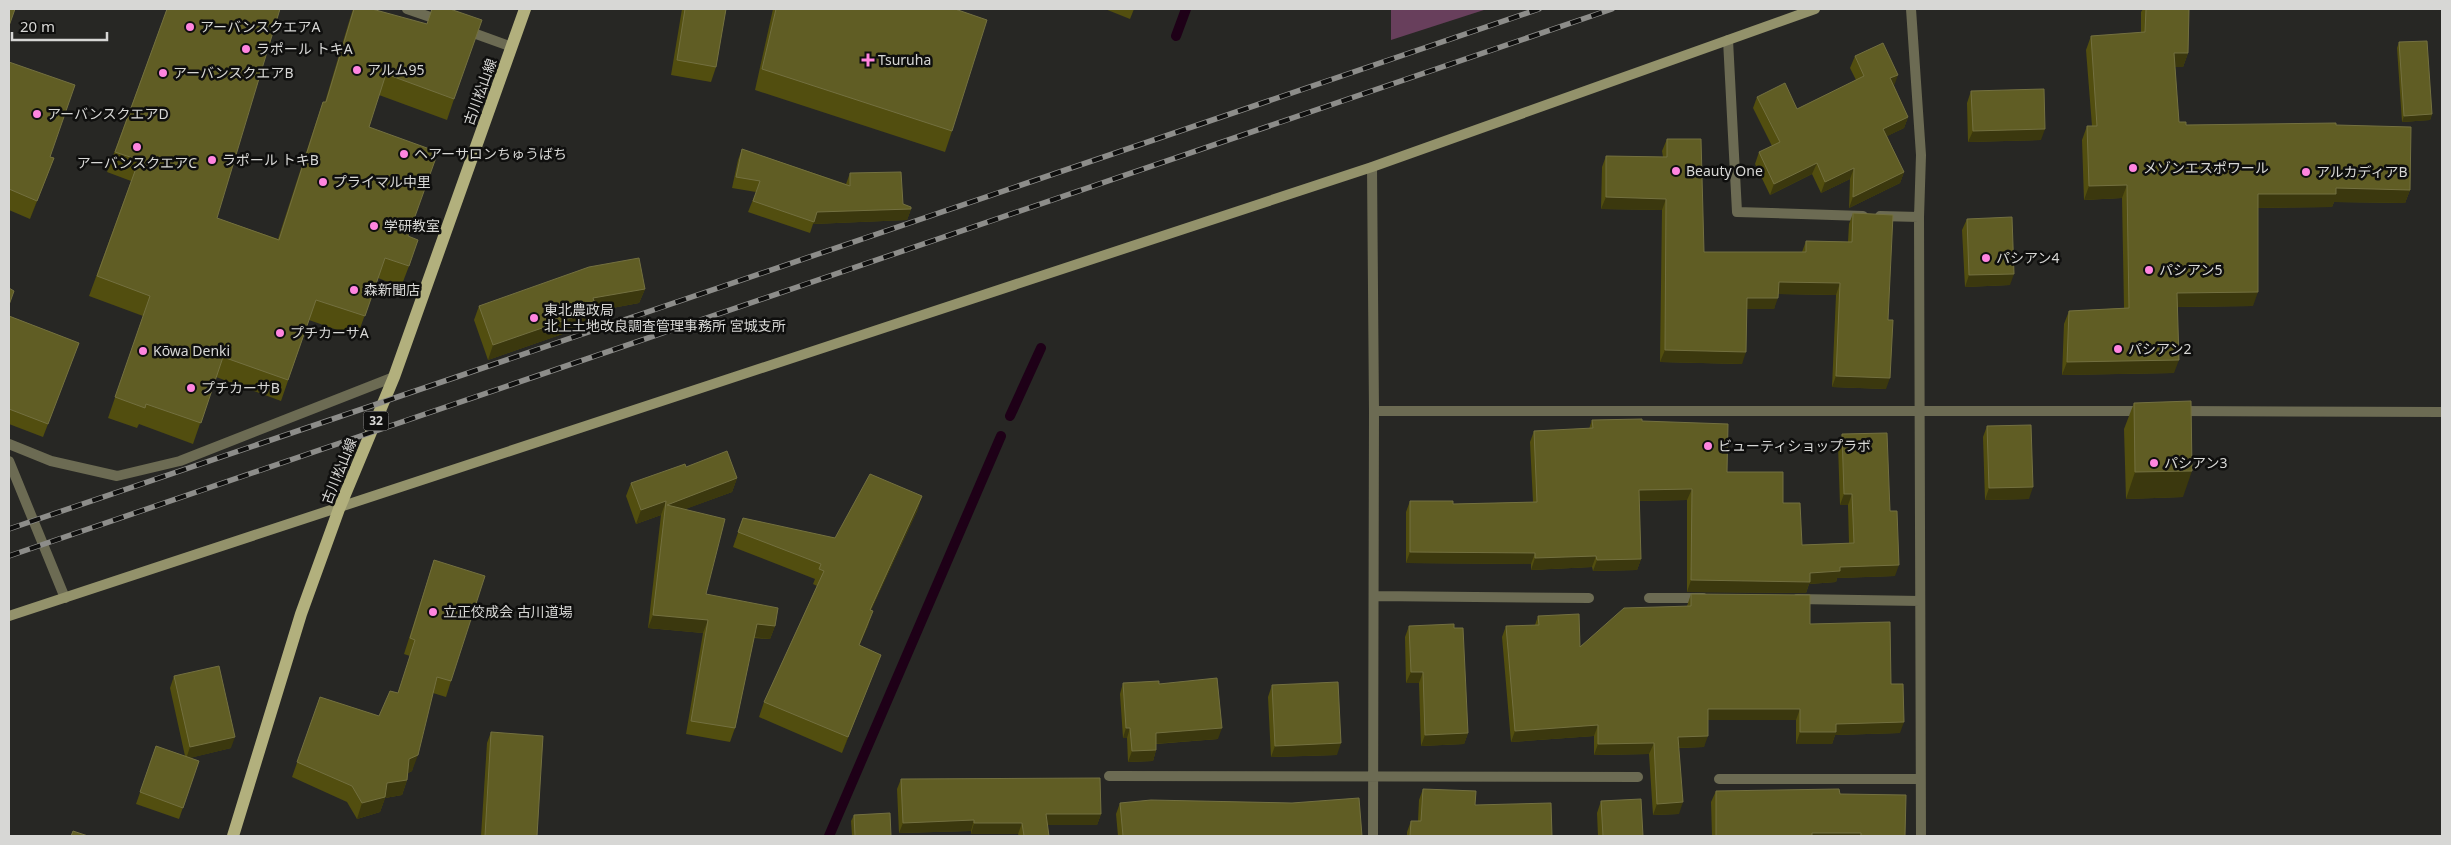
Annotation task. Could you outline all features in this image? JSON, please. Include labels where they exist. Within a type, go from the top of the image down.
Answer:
[{"type":"main road","name":"古川松山線","points":[[233,836],[301,614],[339,509],[394,377],[525,9]]},
{"type":"street","points":[[407,9],[512,47]]},
{"type":"street","points":[[9,616],[339,509],[1372,167],[1815,9]]},
{"type":"street","points":[[1911,9],[1921,155],[1919,217],[1920,836]]},
{"type":"street","points":[[1728,40],[1736,212],[1919,217]]},
{"type":"street","points":[[1372,167],[1374,411],[1373,836]]},
{"type":"street","points":[[9,444],[51,461],[117,476],[180,461],[394,377]]},
{"type":"street","points":[[1374,411],[1920,410],[2442,412]]},
{"type":"street","points":[[9,461],[65,598]]},
{"type":"street","points":[[1374,596],[1589,598]]},
{"type":"street","points":[[1649,598],[1717,598]]},
{"type":"street","points":[[1784,599],[1920,601]]},
{"type":"street","points":[[1110,776],[1638,777]]},
{"type":"street","points":[[1719,778],[1920,779]]},
{"type":"shaded area","points":[[1391,9],[1487,9],[1391,40]]},
{"type":"building","points":[[9,9],[15,9],[9,26]]},
{"type":"building","points":[[167,9],[280,9],[217,218],[279,240],[323,102],[326,102],[354,9],[372,9],[427,24],[432,9],[450,9],[482,20],[454,99],[386,74],[369,127],[438,152],[408,236],[418,240],[409,266],[385,258],[365,316],[316,300],[288,380],[223,357],[201,423],[146,404],[145,408],[115,397],[150,296],[97,276],[139,160],[115,152]]},
{"type":"building","points":[[685,9],[726,9],[716,67],[677,60]]},
{"type":"building","points":[[776,9],[955,9],[987,20],[952,131],[762,69]]},
{"type":"building","points":[[2146,9],[2189,9],[2188,53],[2174,53],[2179,122],[2186,122],[2186,125],[2336,123],[2336,125],[2411,127],[2410,190],[2336,188],[2336,194],[2258,194],[2258,292],[2177,293],[2179,360],[2067,362],[2069,311],[2129,308],[2127,185],[2089,186],[2087,126],[2097,126],[2091,36],[2145,32]]},
{"type":"building","points":[[2427,41],[2432,114],[2404,116],[2399,42]]},
{"type":"building","points":[[1883,43],[1898,75],[1890,78],[1908,117],[1883,129],[1904,172],[1853,197],[1854,168],[1825,182],[1817,163],[1774,184],[1759,152],[1780,142],[1757,97],[1785,83],[1797,109],[1864,76],[1855,56]]},
{"type":"building","points":[[9,62],[75,85],[50,157],[54,158],[37,201],[9,189]]},
{"type":"building","points":[[2044,89],[2045,129],[1973,131],[1971,91]]},
{"type":"building","points":[[1667,139],[1701,139],[1704,252],[1806,252],[1806,241],[1852,242],[1853,213],[1893,215],[1888,320],[1893,320],[1890,378],[1836,376],[1840,283],[1779,282],[1778,298],[1747,298],[1746,352],[1665,350],[1666,199],[1606,197],[1606,156],[1667,157]]},
{"type":"building","points":[[742,149],[850,186],[850,173],[901,172],[903,204],[911,207],[911,209],[817,212],[814,222],[753,201],[760,181],[736,177]]},
{"type":"building","name":"パシアン4","points":[[2012,217],[2014,274],[1969,275],[1967,219]]},
{"type":"building","points":[[639,258],[645,289],[593,298],[597,309],[493,345],[479,306],[589,267]]},
{"type":"building","points":[[9,288],[14,291],[9,305]]},
{"type":"building","points":[[9,316],[79,343],[48,424],[9,409]]},
{"type":"building","points":[[2191,401],[2192,471],[2135,472],[2134,403]]},
{"type":"building","points":[[1642,419],[1642,421],[1728,424],[1727,472],[1783,472],[1783,503],[1800,503],[1802,545],[1854,543],[1852,494],[1844,494],[1842,434],[1887,433],[1890,511],[1897,511],[1899,565],[1840,567],[1840,571],[1810,573],[1810,582],[1691,580],[1692,489],[1639,490],[1641,559],[1597,560],[1596,556],[1535,558],[1535,553],[1410,552],[1410,501],[1453,501],[1453,504],[1537,502],[1534,431],[1593,428],[1592,420]]},
{"type":"building","points":[[2031,425],[2033,487],[1989,488],[1987,426]]},
{"type":"building","points":[[727,451],[737,478],[667,505],[725,519],[706,594],[778,608],[775,626],[757,624],[735,728],[691,721],[708,620],[653,615],[666,501],[641,510],[631,483],[685,464],[686,467]]},
{"type":"building","points":[[870,474],[922,496],[870,610],[873,611],[859,645],[881,655],[848,737],[764,702],[824,571],[819,569],[821,564],[738,532],[743,518],[835,538]]},
{"type":"building","points":[[434,560],[485,576],[451,681],[437,677],[418,755],[409,759],[407,780],[387,783],[385,797],[362,803],[352,786],[297,762],[320,697],[379,716],[390,691],[398,693],[415,640],[410,638]]},
{"type":"building","points":[[1691,594],[1810,595],[1810,624],[1890,622],[1891,684],[1903,684],[1904,722],[1836,724],[1836,732],[1800,732],[1800,709],[1708,709],[1708,736],[1678,737],[1683,802],[1657,804],[1654,743],[1598,744],[1598,725],[1515,731],[1506,626],[1539,625],[1538,616],[1579,614],[1580,647],[1624,608],[1691,606]]},
{"type":"building","points":[[1454,624],[1454,628],[1463,628],[1468,733],[1425,735],[1423,672],[1411,672],[1409,626]]},
{"type":"building","points":[[219,666],[235,737],[190,747],[174,676]]},
{"type":"building","points":[[1217,678],[1222,728],[1156,733],[1156,750],[1132,751],[1130,728],[1126,728],[1123,683],[1159,681],[1159,684]]},
{"type":"building","points":[[1338,682],[1341,743],[1275,746],[1272,685]]},
{"type":"building","points":[[491,732],[543,736],[537,836],[485,836]]},
{"type":"building","points":[[156,746],[199,761],[183,808],[140,792]]},
{"type":"building","points":[[1100,778],[1101,814],[1046,814],[1049,836],[1024,836],[1022,823],[974,823],[974,820],[903,823],[901,779]]},
{"type":"building","points":[[1423,789],[1476,791],[1475,805],[1551,803],[1552,836],[1410,836],[1411,821],[1421,821]]},
{"type":"building","points":[[1839,789],[1840,794],[1906,795],[1905,836],[1861,836],[1861,833],[1812,833],[1812,836],[1716,836],[1716,791]]},
{"type":"building","points":[[1359,798],[1362,836],[1123,836],[1120,803],[1151,800],[1292,803]]},
{"type":"building","points":[[1641,799],[1643,836],[1603,836],[1601,801]]},
{"type":"building","points":[[890,813],[891,836],[855,836],[854,815]]},
{"type":"building","points":[[73,831],[88,836],[71,836]]},
{"type":"waterway","points":[[1176,36],[1186,9]]},
{"type":"waterway","points":[[1010,416],[1041,348]]},
{"type":"waterway","points":[[829,836],[1001,436]]},
{"type":"railway","points":[[9,529],[1539,9]]},
{"type":"railway","points":[[9,556],[1612,9]]},
{"type":"place","name":"アーバンスクエアA","points":[[190,27]]},
{"type":"place","name":"ラポール トキA","points":[[246,49]]},
{"type":"place","name":"Tsuruha","points":[[868,60]]},
{"type":"place","name":"アルム95","points":[[357,70]]},
{"type":"place","name":"アーバンスクエアB","points":[[163,73]]},
{"type":"place","name":"アーバンスクエアD","points":[[37,114]]},
{"type":"place","name":"アーバンスクエアC","points":[[137,147]]},
{"type":"place","name":"ヘアーサロンちゅうばち","points":[[404,154]]},
{"type":"place","name":"ラポール トキB","points":[[212,160]]},
{"type":"place","name":"メゾンエスポワール","points":[[2133,168]]},
{"type":"place","name":"Beauty One","points":[[1676,171]]},
{"type":"place","name":"アルカディアB","points":[[2306,172]]},
{"type":"place","name":"プライマル中里","points":[[323,182]]},
{"type":"place","name":"学研教室","points":[[374,226]]},
{"type":"place","name":"パシアン4","points":[[1986,258]]},
{"type":"place","name":"パシアン5","points":[[2149,270]]},
{"type":"place","name":"森新聞店","points":[[354,290]]},
{"type":"place","name":"東北農政局 北上土地改良調査管理事務所 宮城支所","points":[[534,318]]},
{"type":"place","name":"プチカーサA","points":[[280,333]]},
{"type":"place","name":"パシアン2","points":[[2118,349]]},
{"type":"place","name":"Kōwa Denki","points":[[143,351]]},
{"type":"place","name":"プチカーサB","points":[[191,388]]},
{"type":"place","name":"ビューティショップラボ","points":[[1708,446]]},
{"type":"place","name":"パシアン3","points":[[2154,463]]},
{"type":"place","name":"立正佼成会 古川道場","points":[[433,612]]}]
